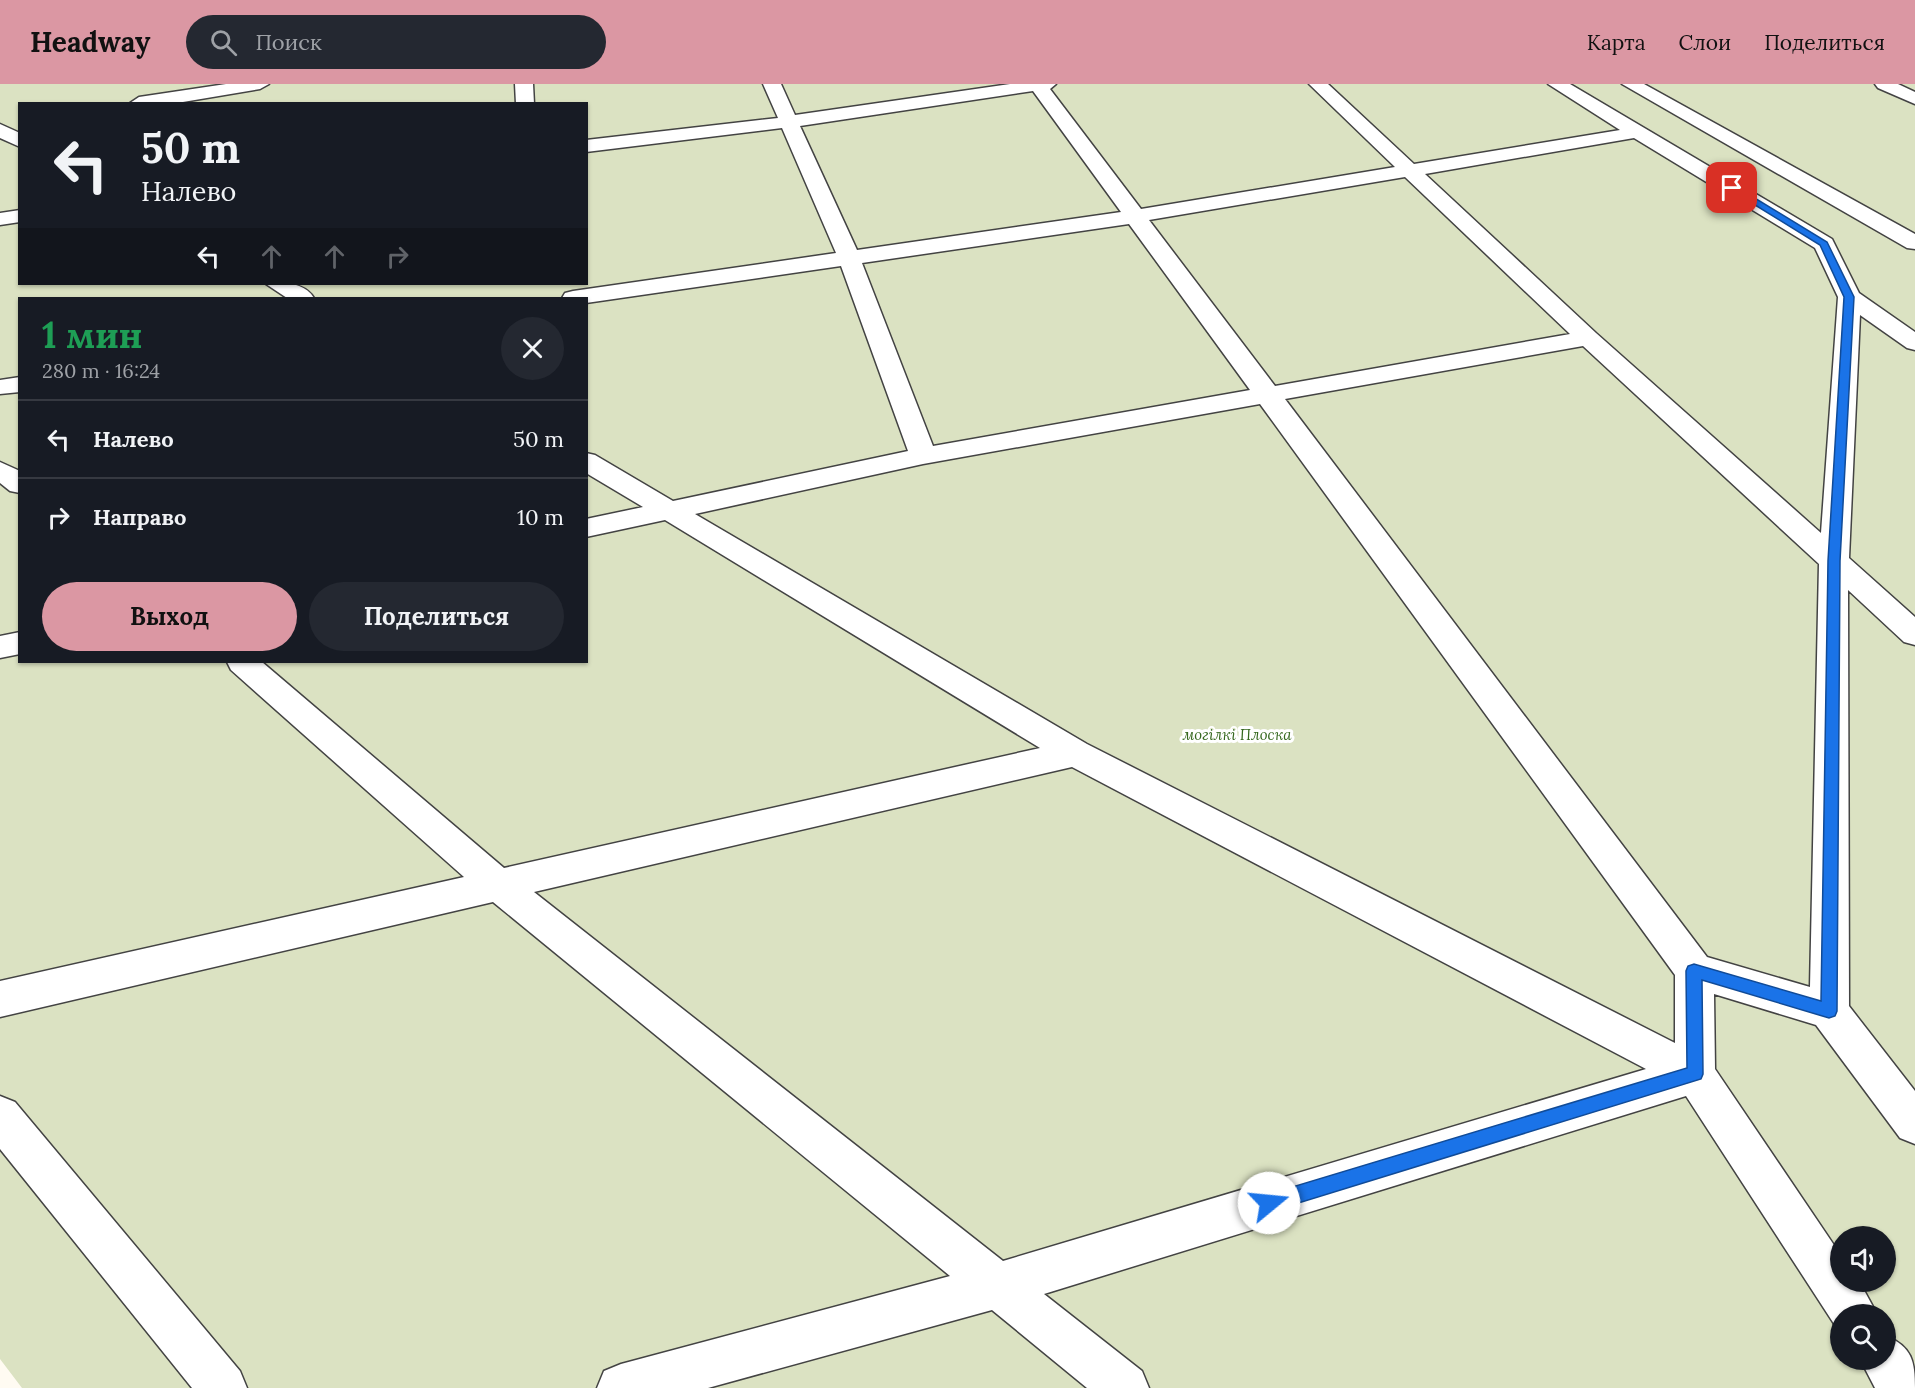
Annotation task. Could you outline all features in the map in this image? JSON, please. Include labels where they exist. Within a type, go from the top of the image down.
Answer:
[{"type":"lane","points":[[133,84],[138,102]]},
{"type":"lane","points":[[144,102],[260,84]]},
{"type":"lane","points":[[524,84],[525,102]]},
{"type":"lane","points":[[772,84],[849,260],[923,456]]},
{"type":"lane","points":[[588,146],[788,122],[1041,84],[1694,971],[1695,1074]]},
{"type":"lane","points":[[1318,84],[1588,338],[1915,634]]},
{"type":"lane","points":[[1557,84],[1824,244],[1849,297],[1834,561],[1829,1011]]},
{"type":"lane","points":[[1631,84],[1915,243]]},
{"type":"lane","points":[[1884,84],[1915,99]]},
{"type":"lane","points":[[0,120],[18,118]]},
{"type":"lane","points":[[0,130],[18,140]]},
{"type":"lane","points":[[580,297],[849,260],[1138,216],[1639,132]]},
{"type":"lane","points":[[0,219],[18,216]]},
{"type":"lane","points":[[279,285],[301,297]]},
{"type":"lane","points":[[1849,297],[1915,343]]},
{"type":"lane","points":[[588,528],[923,456],[1588,338]]},
{"type":"lane","points":[[0,387],[18,384]]},
{"type":"lane","points":[[588,462],[674,511],[1075,753],[1695,1074],[1847,1304]]},
{"type":"lane","points":[[0,470],[18,484]]},
{"type":"lane","points":[[0,647],[18,643]]},
{"type":"lane","points":[[243,663],[496,883],[1000,1285],[1125,1388]]},
{"type":"lane","points":[[0,999],[496,883],[1075,753]]},
{"type":"lane","points":[[1694,971],[1829,1011],[1915,1124]]},
{"type":"lane","points":[[621,1388],[1000,1285],[1695,1074]]},
{"type":"lane","points":[[0,1116],[223,1388]]},
{"type":"lane","points":[[1891,1370],[1903,1388]]},
{"type":"green space","name":"могілкі Плоска","points":[[0,84],[1915,84],[1915,1388],[22,1388],[0,1359]]},
{"type":"route","points":[[1269,1203],[1695,1074],[1694,971],[1829,1011],[1834,561],[1849,297],[1824,244],[1732,188]]}]
